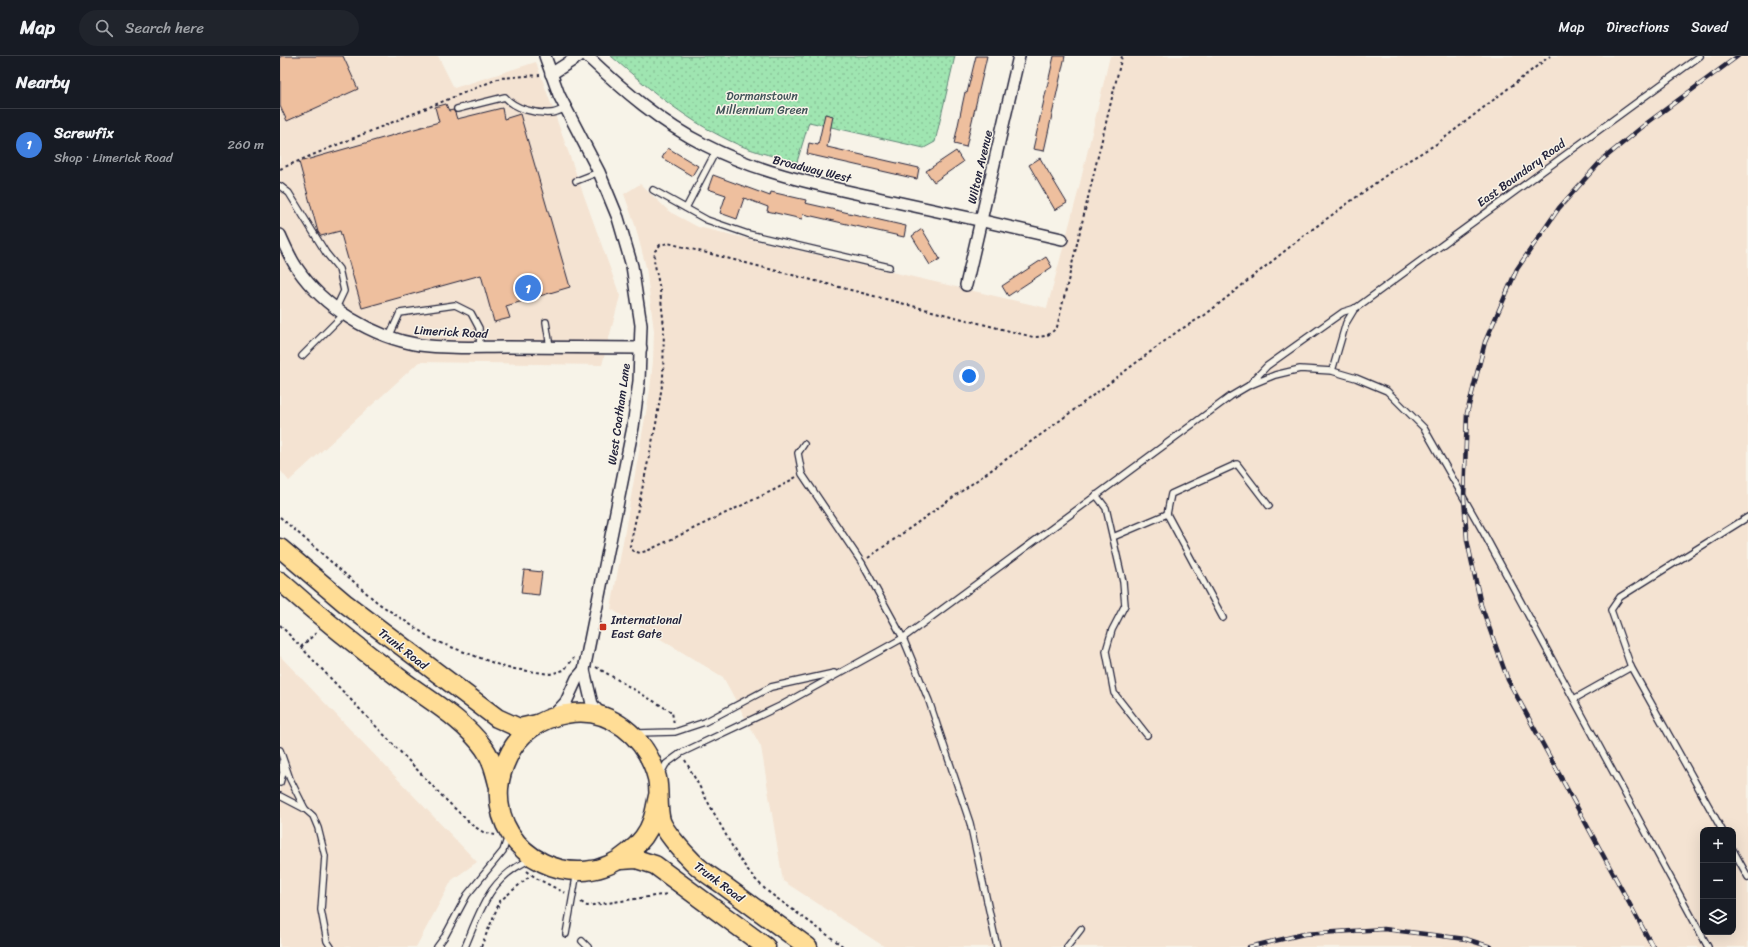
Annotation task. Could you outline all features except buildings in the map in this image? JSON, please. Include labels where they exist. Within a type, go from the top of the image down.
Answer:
[{"type":"main road","name":"Trunk Road","points":[[280,548],[346,604],[497,718],[519,728],[568,713],[579,713],[601,716],[618,723],[632,733],[650,757],[658,788],[661,821],[692,862],[808,947]]},
{"type":"main road","name":"Trunk Road","points":[[280,581],[326,622],[403,681],[458,720],[484,748],[493,764],[499,789]]},
{"type":"main road","points":[[545,720],[522,736],[510,752],[502,770],[499,789],[501,811],[510,832],[533,867],[548,866],[577,872],[592,871],[607,867],[621,860],[640,843],[652,821],[658,788]]},
{"type":"main road","name":"Trunk Road","points":[[621,860],[636,859],[655,865],[766,947]]},
{"type":"street","name":"West Coatham Lane","points":[[545,56],[566,108],[599,172],[618,218],[632,266],[639,308],[641,348],[639,381],[633,427],[585,665],[566,702],[545,720]]},
{"type":"street","points":[[551,74],[579,56]]},
{"type":"street","name":"Broadway West","points":[[587,56],[610,78],[666,122],[686,135],[716,151],[759,168],[803,181],[1062,239]]},
{"type":"street","name":"Wilton Avenue","points":[[966,284],[1019,56]]},
{"type":"street","name":"Limerick Road","points":[[280,235],[297,267],[318,292],[340,311],[372,330],[389,337],[421,345],[550,348],[641,348]]},
{"type":"street","name":"West Coatham Lane","points":[[585,665],[592,704],[601,716]]},
{"type":"lane","name":"East Boundary Road","points":[[1356,308],[1700,56]]},
{"type":"lane","points":[[457,109],[505,97],[510,104],[539,113],[553,114],[566,108]]},
{"type":"lane","points":[[686,208],[716,151]]},
{"type":"lane","points":[[576,181],[599,172]]},
{"type":"lane","points":[[280,186],[289,193],[326,254],[339,269],[344,291],[340,311],[302,356]]},
{"type":"lane","points":[[653,190],[707,220],[748,234],[889,266]]},
{"type":"lane","points":[[389,337],[400,313],[455,305],[471,313],[479,328],[480,347]]},
{"type":"lane","points":[[1332,371],[1346,323],[1356,308]]},
{"type":"lane","points":[[1248,386],[1267,366],[1343,312],[1356,308]]},
{"type":"lane","points":[[546,322],[550,348]]},
{"type":"lane","points":[[658,788],[666,764],[681,753],[780,706],[903,638],[1231,396],[1248,386],[1275,375],[1300,369],[1332,371],[1356,378],[1386,391],[1424,428],[1482,530],[1708,947]]},
{"type":"lane","points":[[804,444],[798,454],[802,474],[862,563],[903,638],[929,701],[970,823],[997,947]]},
{"type":"lane","points":[[1223,618],[1167,514],[1171,494],[1237,464],[1269,506]]},
{"type":"lane","points":[[1096,495],[1106,508],[1123,582],[1125,605],[1112,630],[1106,651],[1114,693],[1147,735]]},
{"type":"lane","points":[[1113,537],[1167,514]]},
{"type":"lane","points":[[1720,827],[1631,667],[1611,610],[1620,596],[1748,517]]},
{"type":"lane","points":[[1574,699],[1631,667]]},
{"type":"lane","points":[[632,733],[675,732],[705,722],[771,687],[840,672]]},
{"type":"lane","points":[[280,783],[283,773],[281,752]]},
{"type":"lane","points":[[281,752],[290,779],[305,809]]},
{"type":"lane","points":[[280,796],[305,809],[313,816],[318,828],[325,856],[321,910],[327,941],[331,947]]},
{"type":"lane","points":[[437,947],[445,936],[467,895],[503,851],[510,832]]},
{"type":"lane","points":[[1736,855],[1748,877]]},
{"type":"lane","points":[[465,947],[480,909],[497,882],[519,864],[533,867]]},
{"type":"lane","points":[[566,934],[577,872]]},
{"type":"lane","points":[[1067,947],[1081,929]]},
{"type":"lane","points":[[582,941],[588,947]]},
{"type":"path","points":[[802,474],[778,488],[649,550],[640,553],[631,550],[630,546],[656,424],[663,379],[664,327],[660,290],[654,260],[655,251],[660,245],[668,243],[1033,337],[1044,337],[1051,334],[1057,326],[1122,56]]},
{"type":"path","points":[[862,563],[1050,428],[1178,331],[1205,315],[1306,234],[1396,168],[1438,143],[1550,56]]},
{"type":"path","points":[[280,169],[500,78],[551,74]]},
{"type":"path","points":[[280,517],[378,603],[435,641],[507,668],[550,674],[564,670],[574,657],[585,665],[672,712],[675,732]]},
{"type":"path","points":[[280,625],[444,798],[472,825],[482,832]]},
{"type":"path","points":[[681,753],[738,857],[754,878],[767,891],[844,947]]},
{"type":"path","points":[[481,947],[500,901],[533,867]]},
{"type":"path","points":[[536,878],[588,906],[671,893]]},
{"type":"shaded area","points":[[280,56],[438,56],[454,88],[536,62],[620,296],[602,365],[419,362],[289,481],[280,470]]},
{"type":"shaded area","points":[[1110,56],[1748,56],[1748,947],[885,947],[783,881],[761,747],[723,677],[611,609],[650,390],[654,331],[646,267],[635,225],[624,194],[640,184],[670,212],[698,227],[1047,308],[1077,196]]},
{"type":"shaded area","points":[[280,656],[477,862],[452,880],[416,947],[280,947]]},
{"type":"green space","name":"Dormanstown Millennium Green","points":[[611,56],[955,56],[935,142],[924,148],[809,122],[797,162],[746,148],[721,137],[688,117],[656,94]]},
{"type":"railway","points":[[1653,947],[1508,680],[1481,605],[1467,540],[1464,498],[1467,413],[1485,342],[1517,269],[1559,208],[1602,160],[1647,123],[1738,56]]},
{"type":"railway","points":[[1249,947],[1304,934],[1384,929],[1466,939],[1491,947]]},
{"type":"place","name":"Screwfix","points":[[528,288]]},
{"type":"place","name":"International East Gate","points":[[603,627]]}]
